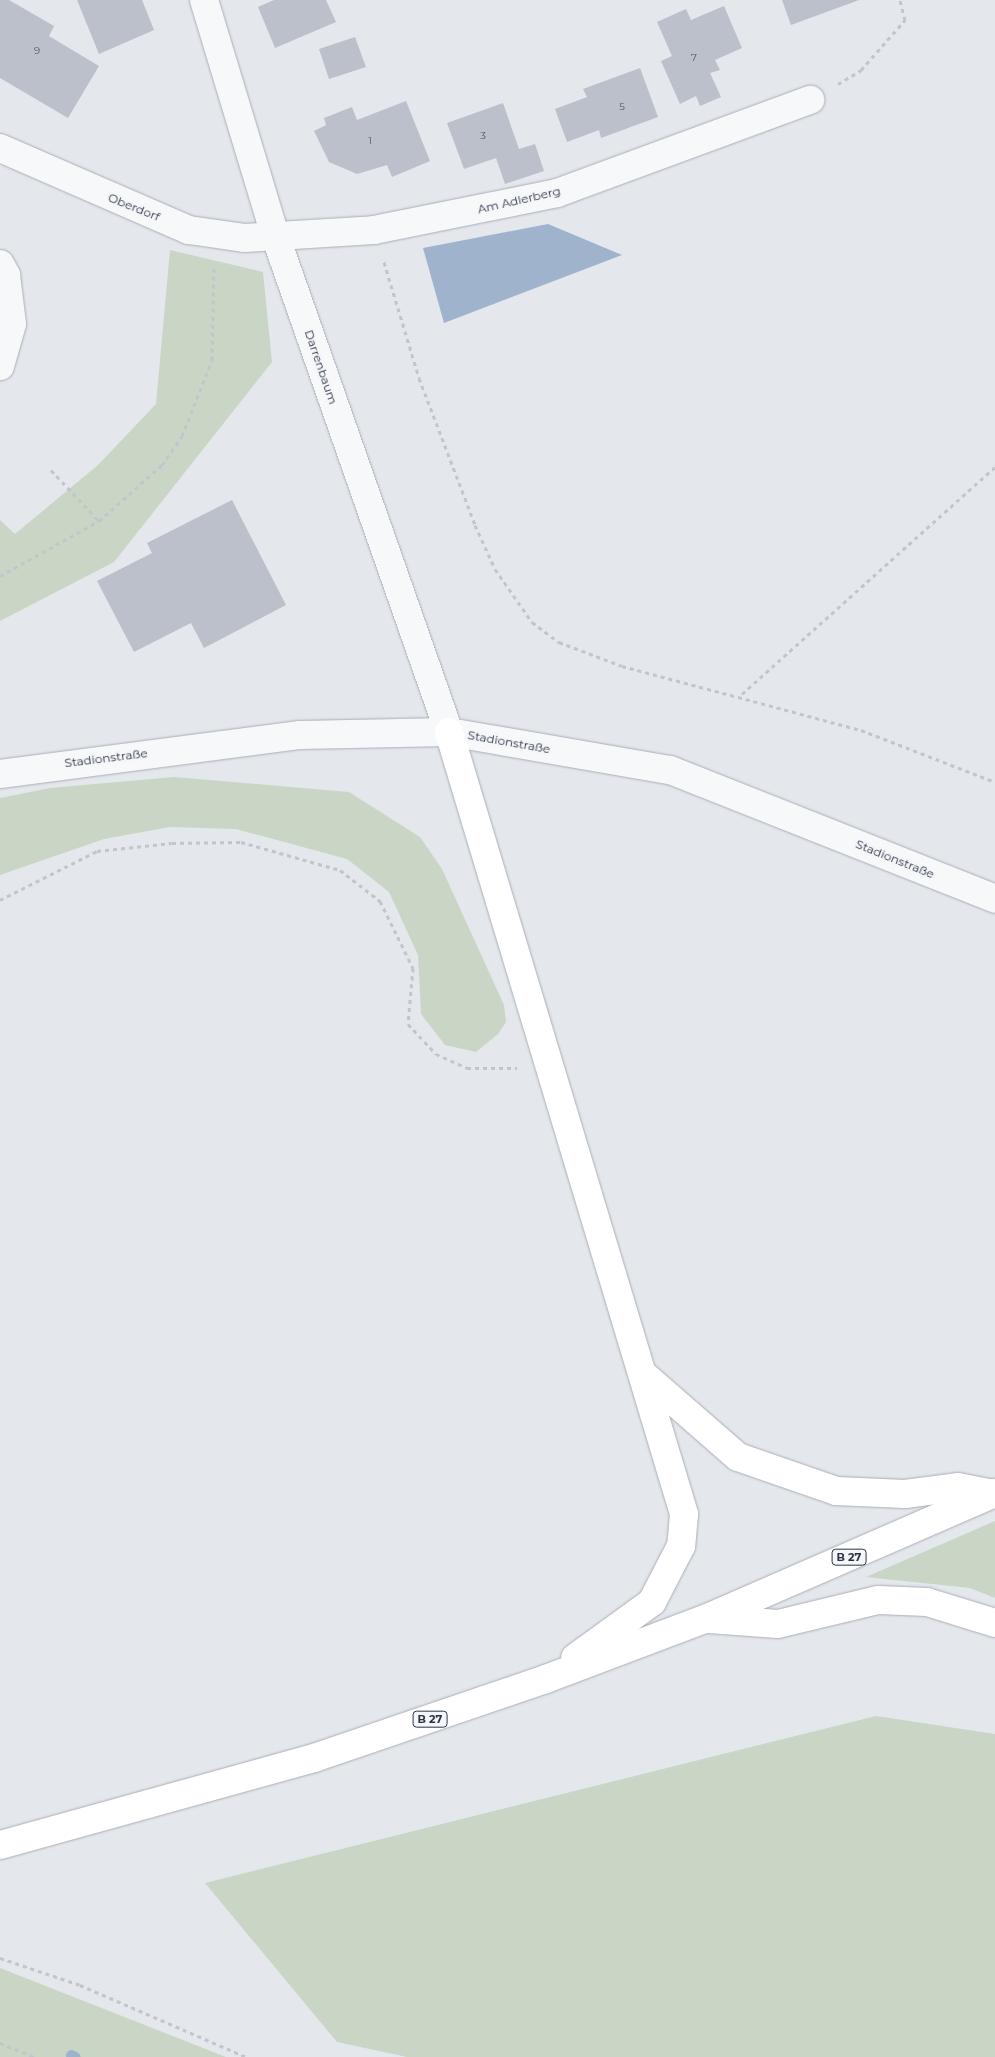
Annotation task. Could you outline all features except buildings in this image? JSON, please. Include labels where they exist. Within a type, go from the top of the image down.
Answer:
[{"type":"main road","points":[[449,732],[645,1376],[684,1514],[682,1546],[652,1602],[546,1679]]},
{"type":"main road","points":[[645,1376],[738,1457],[827,1488],[905,1494],[958,1487],[994,1494]]},
{"type":"main road","name":"B 27","points":[[0,1845],[314,1758],[546,1679],[705,1619],[994,1494]]},
{"type":"main road","points":[[705,1619],[778,1624],[878,1600],[927,1602],[995,1623]]},
{"type":"street","name":"Darrenbaum","points":[[204,0],[274,235],[449,732]]},
{"type":"street","name":"Am Adlerberg","points":[[274,235],[374,230],[557,193],[810,100]]},
{"type":"street","name":"Oberdorf","points":[[0,148],[114,200],[214,236],[274,235]]},
{"type":"street","points":[[0,264],[6,275],[12,324],[0,366]]},
{"type":"street","name":"Stadionstraße","points":[[0,774],[300,735],[449,732],[670,770],[995,899]]},
{"type":"path","points":[[810,100],[861,70],[905,20],[900,0]]},
{"type":"path","points":[[374,230],[452,467],[483,543],[513,600],[532,622],[559,642],[622,666],[742,695],[861,730],[995,782]]},
{"type":"path","points":[[0,576],[99,521],[162,465],[196,408],[212,360],[214,236]]},
{"type":"path","points":[[742,695],[995,467]]},
{"type":"path","points":[[51,470],[99,521]]},
{"type":"path","points":[[0,900],[97,851],[172,843],[241,842],[340,870],[380,901],[413,968],[408,1024],[436,1054],[468,1068],[551,1068]]},
{"type":"path","points":[[0,1958],[80,1985],[246,2057]]},
{"type":"path","points":[[0,2043],[34,2057]]},
{"type":"green space","points":[[170,250],[263,272],[272,362],[114,562],[0,621],[0,520],[15,534],[98,465],[156,404]]},
{"type":"green space","points":[[174,777],[349,792],[420,837],[442,869],[504,1005],[506,1022],[498,1034],[476,1052],[445,1045],[421,1014],[418,955],[389,892],[347,859],[236,829],[170,827],[104,839],[0,875],[0,798],[50,788]]},
{"type":"green space","points":[[995,1521],[995,1598],[970,1588],[866,1577]]},
{"type":"green space","points":[[876,1716],[995,1734],[995,2057],[407,2057],[337,2042],[205,1883]]},
{"type":"green space","points":[[0,1968],[226,2057],[0,2057]]},
{"type":"water","points":[[548,224],[622,255],[444,323],[423,248]]},
{"type":"waterway","points":[[71,2055],[75,2057]]}]
